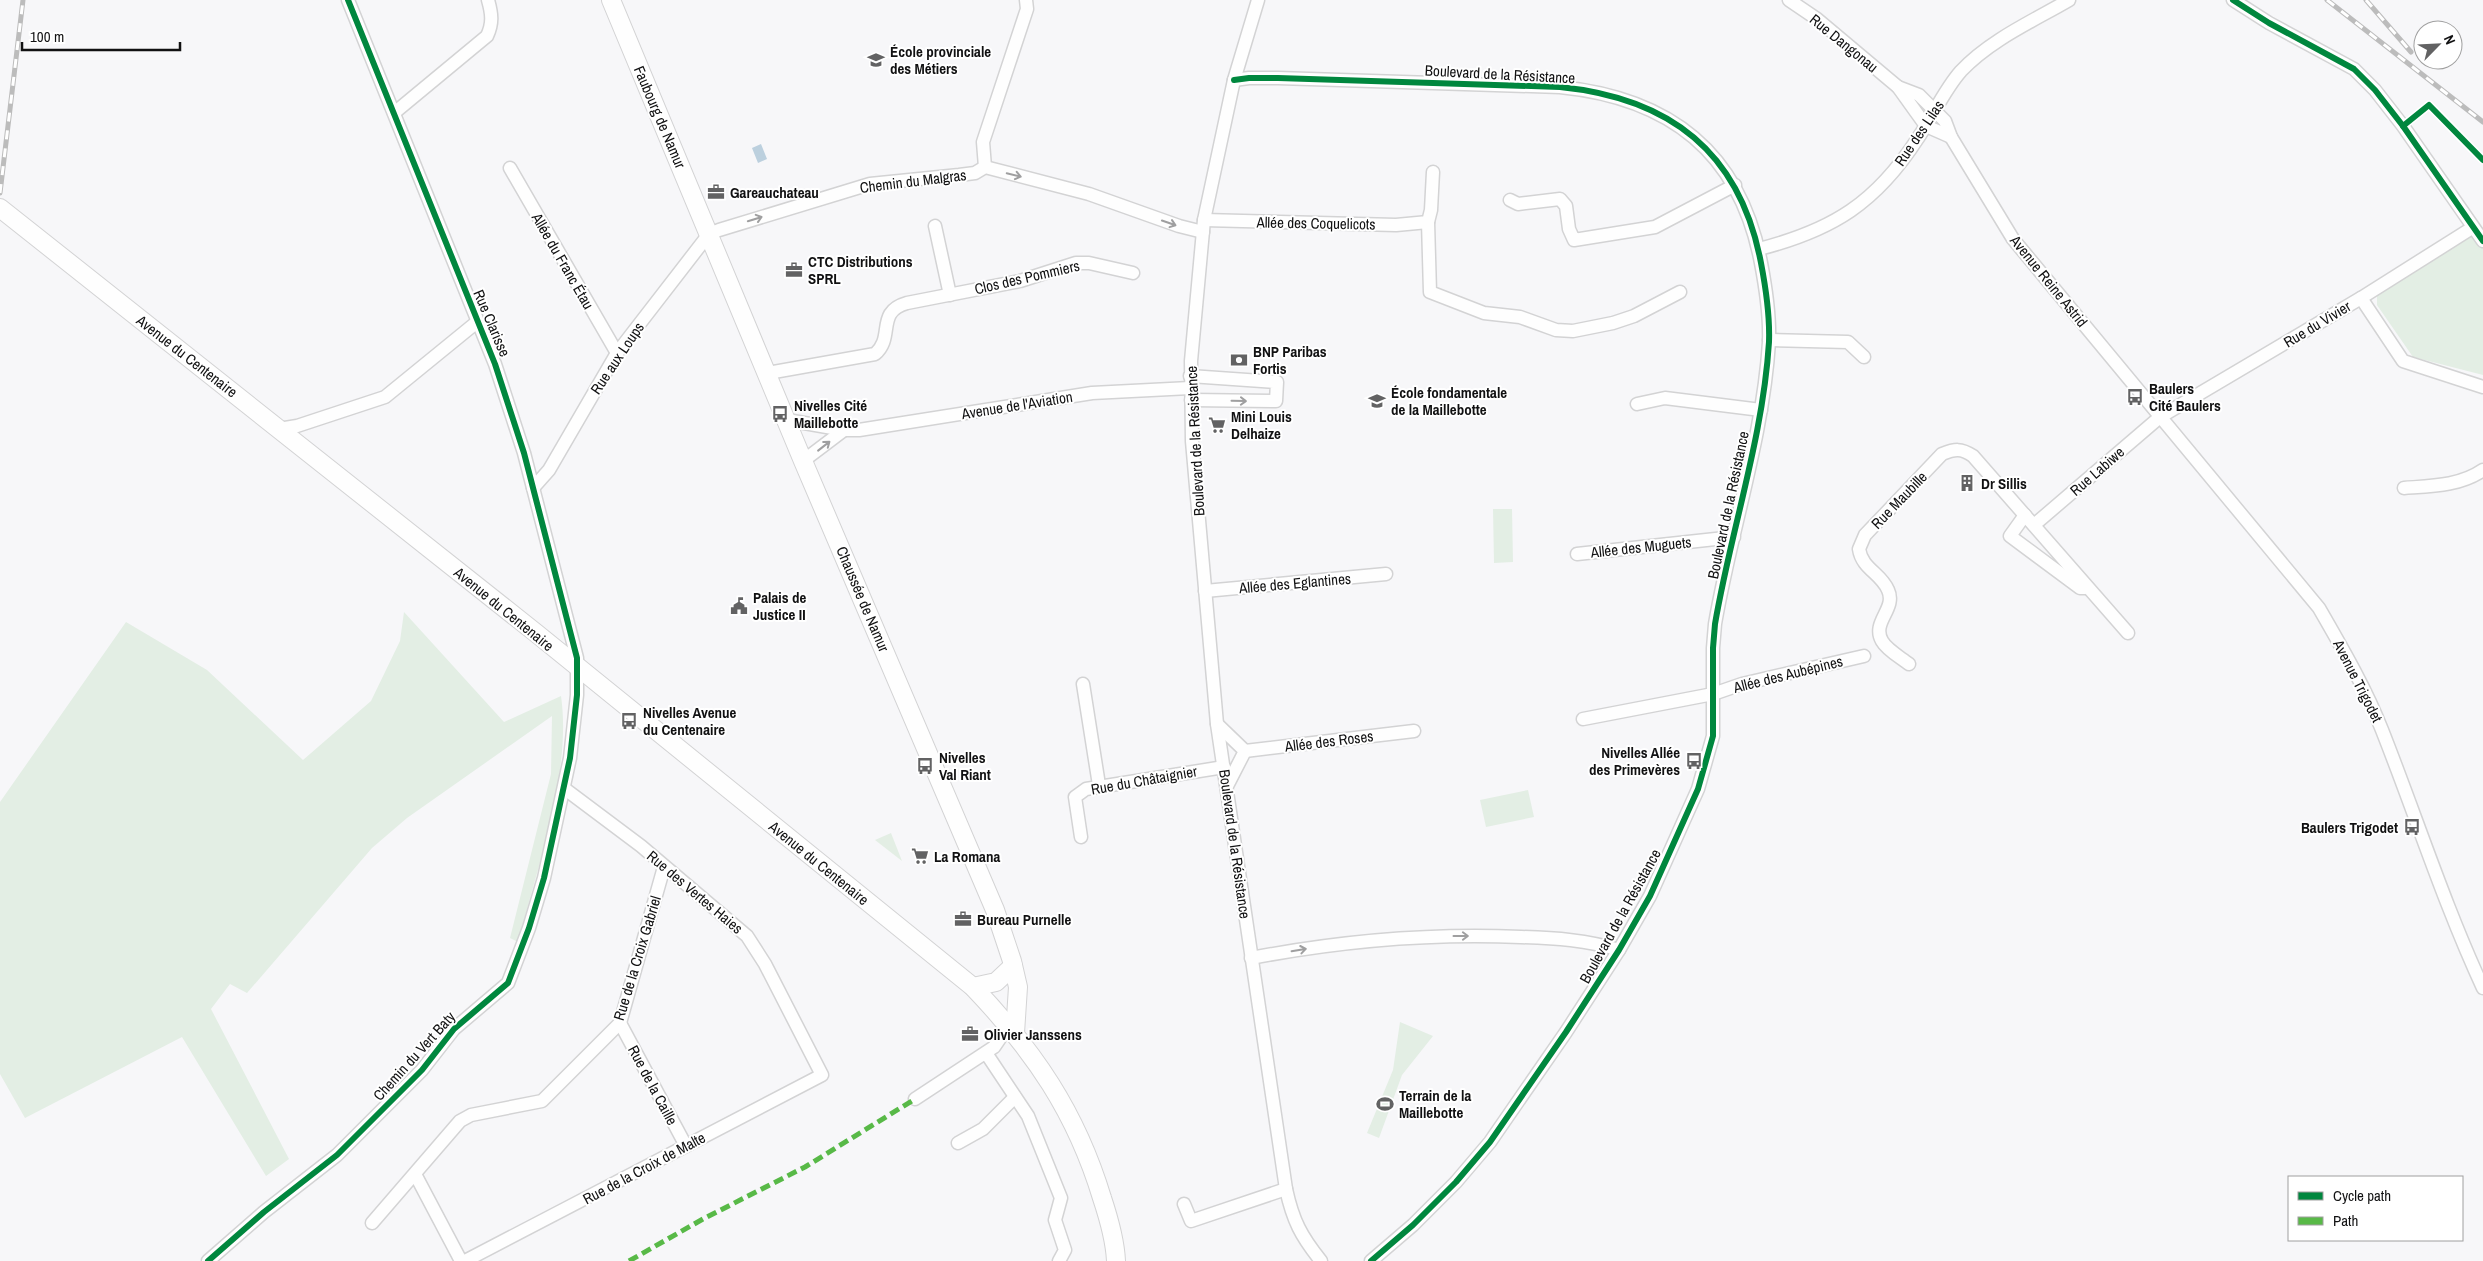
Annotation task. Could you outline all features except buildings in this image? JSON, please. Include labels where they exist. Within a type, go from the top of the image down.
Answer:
[{"type":"main road","name":"Faubourg de Namur","points":[[611,0],[709,234]]},
{"type":"main road","name":"Avenue du Centenaire","points":[[0,208],[279,429],[973,987],[1008,1025],[1068,1109],[1093,1168],[1115,1239],[1116,1261]]},
{"type":"main road","name":"Chaussée de Namur","points":[[709,234],[993,905],[1018,987],[1008,1025]]},
{"type":"main road","points":[[973,987],[996,982],[1013,966]]},
{"type":"street","name":"Rue Clarisse","points":[[348,0],[510,404],[566,610],[577,668]]},
{"type":"street","points":[[394,113],[487,36],[492,25],[492,12],[488,0]]},
{"type":"street","points":[[985,167],[983,142],[1028,9],[1026,0]]},
{"type":"street","points":[[1234,80],[1258,0]]},
{"type":"street","name":"Rue Dangonau","points":[[1789,0],[1817,19],[1898,86],[1926,126]]},
{"type":"street","name":"Rue des Lilas","points":[[1759,249],[1798,239],[1818,230],[1849,211],[1879,187],[1926,126],[1947,89],[1962,70],[1994,43],[2069,0]]},
{"type":"street","points":[[2233,0],[2269,23],[2354,69],[2375,90],[2403,126],[2472,228],[2483,241]]},
{"type":"street","name":"Boulevard de la Résistance","points":[[1321,1261],[1302,1237],[1292,1216],[1286,1189],[1218,724],[1193,458],[1190,388],[1203,226],[1234,80],[1278,78],[1560,87],[1602,93],[1637,105],[1684,130],[1714,156],[1735,185],[1748,212],[1759,249],[1766,288],[1769,340],[1761,410],[1716,624],[1713,648],[1713,736],[1698,789],[1667,861],[1619,950],[1539,1072],[1490,1142],[1456,1182],[1414,1225],[1371,1261]]},
{"type":"street","name":"Rue Dangonau","points":[[1898,86],[1919,95],[1936,110]]},
{"type":"street","name":"Avenue Reine Astrid","points":[[1936,110],[1945,121],[1951,137],[2013,239],[2160,417]]},
{"type":"street","points":[[1926,126],[1951,137]]},
{"type":"street","name":"Chemin du Malgras","points":[[709,234],[870,184],[959,176],[975,173],[985,167],[1089,194],[1179,226],[1203,226]]},
{"type":"street","name":"Allée du Franc Étau","points":[[510,168],[617,353]]},
{"type":"street","points":[[1432,172],[1431,210],[1428,222],[1430,292],[1484,312],[1520,317],[1556,330],[1573,331],[1613,323],[1634,316],[1680,292]]},
{"type":"street","points":[[1510,200],[1518,204],[1560,199],[1566,206],[1569,230],[1574,240],[1655,227],[1735,185]]},
{"type":"street","name":"Allée des Coquelicots","points":[[1203,226],[1396,225],[1428,222]]},
{"type":"street","points":[[935,226],[950,294]]},
{"type":"street","name":"Rue du Vivier","points":[[2160,417],[2361,298],[2472,228]]},
{"type":"street","name":"Rue aux Loups","points":[[533,488],[549,470],[617,353],[709,234]]},
{"type":"street","name":"Clos des Pommiers","points":[[768,373],[875,354],[882,348],[887,320],[896,306],[1020,281],[1076,263],[1090,263],[1133,273]]},
{"type":"street","points":[[2361,298],[2403,361],[2483,387]]},
{"type":"street","points":[[279,429],[297,426],[385,398],[477,322]]},
{"type":"street","points":[[1769,340],[1848,342],[1864,357]]},
{"type":"street","points":[[1278,382],[1276,401],[1190,388],[1278,382]]},
{"type":"street","name":"Avenue de l'Aviation","points":[[787,420],[844,430],[859,430],[1092,393],[1190,388]]},
{"type":"street","points":[[1637,404],[1665,398],[1761,410]]},
{"type":"street","name":"Rue Labiwe","points":[[2030,520],[2160,417]]},
{"type":"street","name":"Avenue Trigodet","points":[[2160,417],[2319,608],[2352,664],[2381,728],[2446,904],[2483,988]]},
{"type":"street","points":[[804,461],[844,430]]},
{"type":"street","name":"Rue Maubille","points":[[1909,664],[1882,641],[1878,630],[1880,620],[1887,611],[1890,598],[1888,588],[1865,565],[1860,557],[1859,549],[1865,534],[1942,454],[1955,449],[1965,451],[1973,456],[2128,633]]},
{"type":"street","points":[[2404,488],[2449,484],[2475,476],[2483,470]]},
{"type":"street","name":"Rue Maubille","points":[[2030,520],[2010,536],[2080,588],[2089,588]]},
{"type":"street","name":"Allée des Muguets","points":[[1577,554],[1734,537]]},
{"type":"street","name":"Allée des Eglantines","points":[[1205,591],[1386,574]]},
{"type":"street","name":"Allée des Aubépines","points":[[1583,719],[1713,694],[1742,684],[1864,656]]},
{"type":"street","name":"Chemin du Vert Baty","points":[[208,1261],[264,1212],[337,1155],[422,1070],[454,1029],[508,983],[534,912],[564,789],[577,695],[577,668]]},
{"type":"street","points":[[1083,684],[1099,785]]},
{"type":"street","points":[[1218,724],[1245,751],[1227,786]]},
{"type":"street","name":"Allée des Roses","points":[[1245,751],[1414,731]]},
{"type":"street","name":"Rue du Châtaignier","points":[[1081,837],[1076,797],[1086,789],[1099,785],[1224,767]]},
{"type":"street","name":"Rue des Vertes Haies","points":[[564,789],[619,829],[734,922],[747,936],[765,964],[822,1074]]},
{"type":"street","name":"Rue de la Croix Gabriel","points":[[372,1223],[460,1121],[471,1115],[542,1101],[620,1024],[664,867]]},
{"type":"street","points":[[1251,958],[1335,944],[1436,936],[1558,938],[1599,944],[1619,950]]},
{"type":"street","name":"Rue de la Caille","points":[[620,1024],[686,1146]]},
{"type":"street","points":[[915,1099],[994,1047],[1008,1025]]},
{"type":"street","points":[[986,1053],[1028,1116],[1061,1198],[1054,1220],[1065,1250],[1059,1261]]},
{"type":"street","name":"Rue de la Croix de Malte","points":[[465,1261],[822,1074]]},
{"type":"street","points":[[958,1143],[983,1129],[1015,1097]]},
{"type":"street","points":[[415,1174],[461,1261]]},
{"type":"street","points":[[1184,1204],[1191,1221],[1286,1189]]},
{"type":"shaded area","points":[[2472,236],[2483,246],[2483,375],[2413,357],[2377,305],[2377,293]]},
{"type":"shaded area","points":[[1493,509],[1512,509],[1513,562],[1494,563]]},
{"type":"shaded area","points":[[404,612],[504,722],[561,696],[563,725],[562,756],[557,788],[543,852],[518,942],[510,938],[551,774],[552,716],[407,818],[372,848],[247,993],[230,984],[211,1009],[289,1159],[266,1176],[182,1037],[25,1118],[0,1074],[0,802],[126,622],[207,670],[303,760],[371,701],[400,641]]},
{"type":"shaded area","points":[[1528,790],[1534,817],[1486,827],[1480,800]]},
{"type":"shaded area","points":[[891,833],[902,861],[875,840]]},
{"type":"shaded area","name":"Terrain de la Maillebotte","points":[[1400,1022],[1433,1036],[1402,1075],[1379,1138],[1367,1133],[1393,1070]]},
{"type":"water","points":[[761,144],[767,159],[758,163],[752,148]]},
{"type":"railway","points":[[0,193],[23,0]]},
{"type":"railway","points":[[2327,0],[2483,122]]},
{"type":"railway","points":[[2366,0],[2411,52]]},
{"type":"marked path","points":[[629,1261],[703,1219],[805,1167],[915,1099]]},
{"type":"cycle path","points":[[208,1261],[264,1212],[337,1155],[422,1070],[454,1029],[508,983],[529,928],[544,878],[570,758],[577,695],[577,658],[524,453],[495,364],[348,0]]},
{"type":"cycle path","points":[[2233,0],[2269,23],[2354,69],[2375,90],[2403,126],[2483,241]]},
{"type":"cycle path","points":[[1234,80],[1278,78],[1560,87],[1599,93],[1635,104],[1666,118],[1694,137],[1717,161],[1736,190],[1751,224],[1761,263],[1767,302],[1769,342],[1766,378],[1753,449],[1715,624],[1713,648],[1713,736],[1698,789],[1650,896],[1619,950],[1566,1032],[1490,1142],[1456,1182],[1413,1225],[1371,1261]]},
{"type":"cycle path","points":[[2403,126],[2429,105],[2483,160]]},
{"type":"place","name":"École provinciale des Métiers","points":[[876,60]]},
{"type":"place","name":"Gareauchateau","points":[[716,192]]},
{"type":"place","name":"CTC Distributions SPRL","points":[[794,270]]},
{"type":"place","name":"BNP Paribas Fortis","points":[[1239,360]]},
{"type":"place","name":"Baulers Cité Baulers","points":[[2135,397]]},
{"type":"place","name":"École fondamentale de la Maillebotte","points":[[1377,401]]},
{"type":"place","name":"Nivelles Cité Maillebotte","points":[[780,414]]},
{"type":"place","name":"Mini Louis Delhaize","points":[[1217,425]]},
{"type":"place","name":"Dr Sillis","points":[[1967,483]]},
{"type":"place","name":"Palais de Justice II","points":[[739,606]]},
{"type":"place","name":"Nivelles Avenue du Centenaire","points":[[629,721]]},
{"type":"place","name":"Nivelles Allée des Primevères","points":[[1694,761]]},
{"type":"place","name":"Nivelles Val Riant","points":[[925,766]]},
{"type":"place","name":"Baulers Trigodet","points":[[2412,827]]},
{"type":"place","name":"La Romana","points":[[920,856]]},
{"type":"place","name":"Bureau Purnelle","points":[[963,919]]},
{"type":"place","name":"Olivier Janssens","points":[[970,1034]]},
{"type":"place","name":"Terrain de la Maillebotte","points":[[1385,1104]]}]
